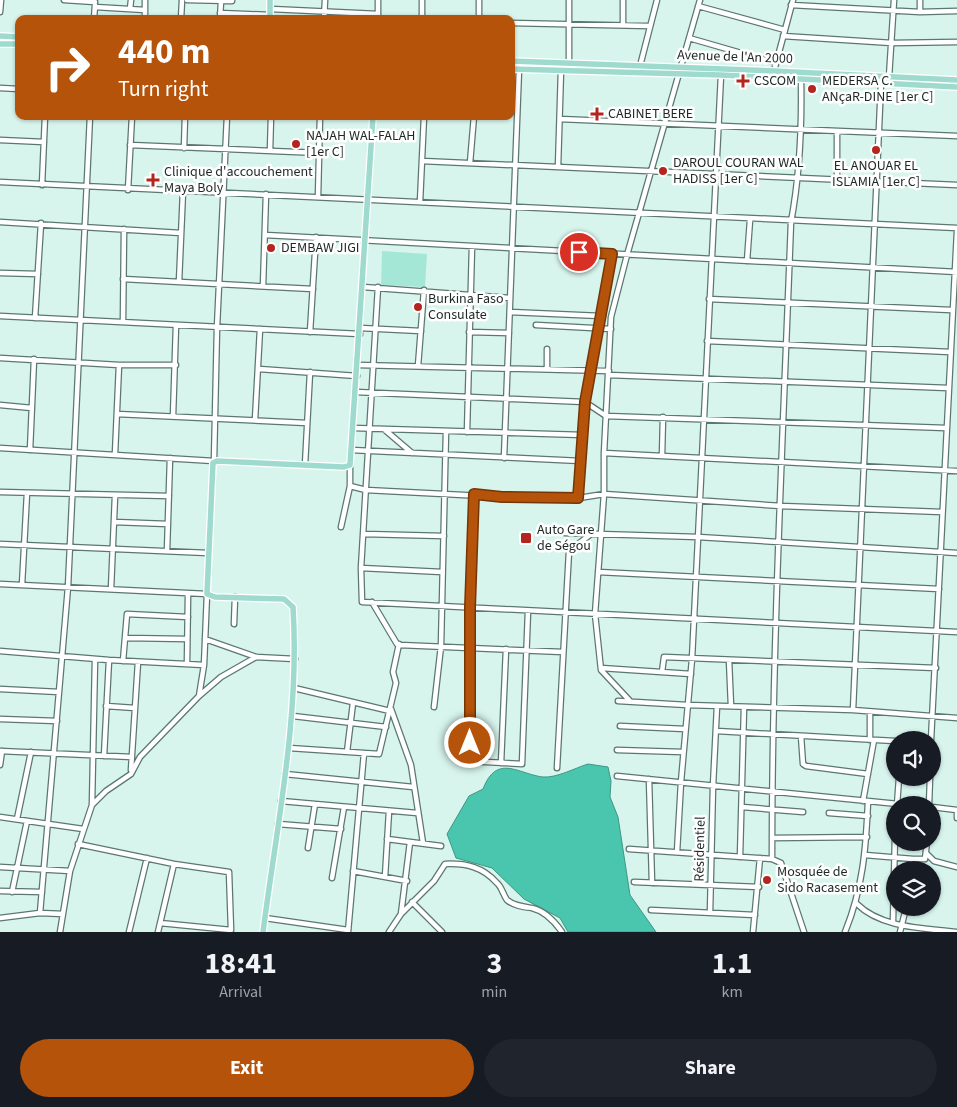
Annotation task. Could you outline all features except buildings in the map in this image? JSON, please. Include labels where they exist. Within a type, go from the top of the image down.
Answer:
[{"type":"main road","points":[[270,0],[270,14]]},
{"type":"main road","points":[[0,36],[15,37]]},
{"type":"main road","points":[[0,44],[15,44]]},
{"type":"main road","name":"Avenue de l'An 2000","points":[[515,61],[640,66],[680,72],[721,75],[957,86]]},
{"type":"main road","name":"Avenue de l'An 2000","points":[[515,68],[680,72],[774,70],[957,80]]},
{"type":"main road","points":[[263,932],[292,716],[295,659],[293,607],[284,599],[207,594],[214,461],[344,468],[350,465],[373,120]]},
{"type":"street","points":[[0,0],[0,12]]},
{"type":"street","points":[[64,0],[145,10]]},
{"type":"street","points":[[130,9],[131,0]]},
{"type":"street","points":[[144,15],[145,0]]},
{"type":"street","points":[[181,15],[182,0]]},
{"type":"street","points":[[187,0],[232,1],[231,13]]},
{"type":"street","points":[[324,12],[325,0]]},
{"type":"street","points":[[378,0],[378,15]]},
{"type":"street","points":[[422,0],[422,15]]},
{"type":"street","points":[[479,0],[479,15]]},
{"type":"street","points":[[569,0],[569,64]]},
{"type":"street","points":[[623,0],[623,25]]},
{"type":"street","points":[[640,66],[657,0]]},
{"type":"street","points":[[889,77],[894,0]]},
{"type":"street","points":[[920,0],[920,12]]},
{"type":"street","points":[[221,1],[220,13],[324,12],[364,15]]},
{"type":"street","points":[[774,70],[792,1],[894,11],[957,10]]},
{"type":"street","points":[[630,701],[601,668],[595,614],[604,494],[604,453],[612,317],[627,255],[666,124],[699,2],[785,30]]},
{"type":"street","points":[[515,23],[649,26]]},
{"type":"street","points":[[783,36],[892,43],[957,42]]},
{"type":"street","points":[[689,38],[776,63]]},
{"type":"street","points":[[504,458],[519,69]]},
{"type":"street","points":[[558,167],[561,70]]},
{"type":"street","points":[[677,852],[683,752],[692,659],[715,174],[720,126],[721,75]]},
{"type":"street","points":[[772,859],[772,734],[786,345],[791,222],[799,177],[802,131],[801,79]]},
{"type":"street","points":[[853,710],[881,83]]},
{"type":"street","points":[[0,88],[15,89]]},
{"type":"street","points":[[560,119],[802,131],[957,136]]},
{"type":"street","points":[[42,186],[45,120]]},
{"type":"street","points":[[40,913],[68,587],[90,120]]},
{"type":"street","points":[[128,190],[132,120]]},
{"type":"street","points":[[184,148],[185,120]]},
{"type":"street","points":[[0,448],[214,461],[218,284],[225,192],[228,120]]},
{"type":"street","points":[[270,151],[271,120]]},
{"type":"street","points":[[318,197],[320,120]]},
{"type":"street","points":[[420,202],[424,120]]},
{"type":"street","points":[[470,163],[474,120]]},
{"type":"street","points":[[837,131],[837,180]]},
{"type":"street","points":[[0,140],[44,142]]},
{"type":"street","points":[[130,145],[320,153]]},
{"type":"street","points":[[422,161],[957,185]]},
{"type":"street","points":[[0,182],[42,186],[225,192],[957,230],[949,359],[932,731]]},
{"type":"street","points":[[179,282],[183,191]]},
{"type":"street","points":[[263,286],[266,194]]},
{"type":"street","points":[[747,261],[750,220]]},
{"type":"street","points":[[0,222],[124,228],[181,233]]},
{"type":"street","points":[[35,318],[41,223]]},
{"type":"street","points":[[123,322],[124,228]]},
{"type":"street","points":[[265,234],[955,272]]},
{"type":"street","points":[[310,332],[316,237]]},
{"type":"street","points":[[467,432],[472,246]]},
{"type":"street","points":[[578,498],[585,402],[612,254]]},
{"type":"street","points":[[0,273],[38,274]]},
{"type":"street","points":[[124,279],[313,289]]},
{"type":"street","points":[[362,287],[424,290],[510,298]]},
{"type":"street","points":[[378,287],[364,534],[360,568],[362,602],[957,632]]},
{"type":"street","points":[[418,366],[424,290]]},
{"type":"street","points":[[709,299],[952,310]]},
{"type":"street","points":[[510,312],[600,316]]},
{"type":"street","points":[[0,316],[310,332],[375,329],[421,331]]},
{"type":"street","points":[[173,416],[176,325]]},
{"type":"street","points":[[536,325],[611,329]]},
{"type":"street","points":[[256,420],[260,329]]},
{"type":"street","points":[[469,332],[509,333]]},
{"type":"street","points":[[707,341],[950,352]]},
{"type":"street","points":[[547,369],[548,349]]},
{"type":"street","points":[[0,358],[119,365],[176,365]]},
{"type":"street","points":[[30,450],[34,359]]},
{"type":"street","points":[[949,359],[957,360]]},
{"type":"street","points":[[115,454],[119,365]]},
{"type":"street","points":[[358,365],[591,370],[609,373],[705,379],[948,388]]},
{"type":"street","points":[[259,369],[357,376]]},
{"type":"street","points":[[305,465],[310,372]]},
{"type":"street","points":[[356,392],[585,402],[606,416],[946,428]]},
{"type":"street","points":[[0,405],[32,408]]},
{"type":"street","points":[[117,414],[306,423]]},
{"type":"street","points":[[662,456],[663,417]]},
{"type":"street","points":[[353,428],[583,435]]},
{"type":"street","points":[[385,430],[412,453]]},
{"type":"street","points":[[434,707],[441,646],[446,431]]},
{"type":"street","points":[[351,450],[581,462]]},
{"type":"street","points":[[604,453],[957,471]]},
{"type":"street","points":[[167,551],[170,458]]},
{"type":"street","points":[[341,527],[350,486],[350,465]]},
{"type":"street","points":[[350,486],[366,490],[474,494],[502,497],[578,498],[604,494],[700,499],[781,506],[942,512]]},
{"type":"street","points":[[0,492],[168,496]]},
{"type":"street","points":[[22,585],[27,493]]},
{"type":"street","points":[[474,494],[470,608],[469,761],[522,764],[528,611]]},
{"type":"street","points":[[111,589],[115,496]]},
{"type":"street","points":[[114,522],[168,524]]},
{"type":"street","points":[[565,533],[698,537],[957,553]]},
{"type":"street","points":[[364,534],[444,536]]},
{"type":"street","points":[[556,768],[570,551],[591,534]]},
{"type":"street","points":[[0,544],[113,547],[208,553]]},
{"type":"street","points":[[360,568],[442,572]]},
{"type":"street","points":[[598,572],[939,589]]},
{"type":"street","points":[[0,590],[0,584],[207,594],[204,665],[199,696]]},
{"type":"street","points":[[187,664],[188,594]]},
{"type":"street","points":[[234,624],[235,597]]},
{"type":"street","points":[[289,748],[379,754],[396,683],[393,672],[399,644],[372,602]]},
{"type":"street","points":[[123,661],[127,614],[188,617]]},
{"type":"street","points":[[126,638],[187,639]]},
{"type":"street","points":[[205,639],[256,657],[295,659]]},
{"type":"street","points":[[399,644],[562,652]]},
{"type":"street","points":[[501,762],[506,649]]},
{"type":"street","points":[[0,651],[123,661],[204,665]]},
{"type":"street","points":[[92,805],[106,791],[131,774],[140,757],[199,696],[221,677],[256,657]]},
{"type":"street","points":[[662,672],[664,657],[936,668]]},
{"type":"street","points":[[60,932],[70,871],[92,805],[91,755],[95,659]]},
{"type":"street","points":[[104,756],[109,660]]},
{"type":"street","points":[[729,660],[732,706]]},
{"type":"street","points":[[131,774],[138,662]]},
{"type":"street","points":[[601,668],[691,674]]},
{"type":"street","points":[[294,688],[390,710]]},
{"type":"street","points":[[0,689],[59,692]]},
{"type":"street","points":[[618,701],[853,710],[933,718],[957,718]]},
{"type":"street","points":[[347,752],[353,703]]},
{"type":"street","points":[[106,706],[135,708]]},
{"type":"street","name":"Résidentiel","points":[[710,913],[717,706]]},
{"type":"street","points":[[740,857],[744,706]]},
{"type":"street","points":[[390,710],[411,765],[423,843]]},
{"type":"street","points":[[845,932],[857,904],[865,855],[868,816],[866,801],[872,740],[870,712]]},
{"type":"street","points":[[292,716],[386,727]]},
{"type":"street","points":[[0,719],[57,721]]},
{"type":"street","points":[[620,726],[685,729]]},
{"type":"street","points":[[717,731],[886,741]]},
{"type":"street","points":[[801,736],[803,764],[806,766],[868,774]]},
{"type":"street","points":[[617,750],[683,752]]},
{"type":"street","points":[[0,765],[1,751],[132,757]]},
{"type":"street","points":[[17,819],[31,752]]},
{"type":"street","points":[[265,918],[324,929],[348,931],[364,753]]},
{"type":"street","points":[[285,774],[413,787]]},
{"type":"street","points":[[616,776],[886,803]]},
{"type":"street","points":[[649,779],[652,882]]},
{"type":"street","points":[[281,801],[417,813]]},
{"type":"street","points":[[308,848],[315,804]]},
{"type":"street","points":[[332,878],[344,807]]},
{"type":"street","points":[[742,807],[803,812]]},
{"type":"street","points":[[941,808],[957,810],[957,818]]},
{"type":"street","points":[[385,877],[389,811]]},
{"type":"street","points":[[829,813],[868,816]]},
{"type":"street","points":[[0,817],[84,829]]},
{"type":"street","points":[[12,892],[27,821]]},
{"type":"street","points":[[278,824],[341,828]]},
{"type":"street","points":[[772,838],[867,837]]},
{"type":"street","points":[[387,839],[441,846]]},
{"type":"street","points":[[401,914],[407,881],[410,842]]},
{"type":"street","points":[[78,844],[174,864],[229,872],[230,930],[160,923]]},
{"type":"street","points":[[629,849],[772,859],[781,863],[804,932]]},
{"type":"street","points":[[893,921],[894,851]]},
{"type":"street","points":[[865,855],[924,859],[926,853],[934,861],[957,867]]},
{"type":"street","points":[[129,932],[146,858]]},
{"type":"street","points":[[753,932],[760,858]]},
{"type":"street","points":[[158,932],[174,864]]},
{"type":"street","points":[[389,932],[401,914],[434,881],[445,864],[474,866],[498,884],[507,900],[523,908],[534,908],[546,915],[562,932]]},
{"type":"street","points":[[0,867],[70,871]]},
{"type":"street","points":[[353,871],[407,881]]},
{"type":"street","points":[[634,882],[758,887]]},
{"type":"street","points":[[0,892],[42,892]]},
{"type":"street","points":[[412,902],[442,932]]},
{"type":"street","points":[[857,904],[866,913],[903,925],[956,932]]},
{"type":"street","points":[[651,910],[755,915]]},
{"type":"street","points":[[0,918],[40,913],[63,914]]},
{"type":"street","points":[[900,932],[905,916]]},
{"type":"shaded area","points":[[382,251],[427,254],[425,287],[381,285]]},
{"type":"shaded area","points":[[588,764],[608,767],[611,781],[610,797],[618,817],[630,895],[656,932],[568,932],[560,918],[524,899],[492,868],[456,858],[447,834],[469,796],[483,789],[495,772],[509,768],[548,777]]},
{"type":"place","name":"CSCOM","points":[[743,81]]},
{"type":"place","name":"MEDERSA C. ANçaR-DINE [1er C]","points":[[812,89]]},
{"type":"place","name":"CABINET BERE","points":[[597,114]]},
{"type":"place","name":"NAJAH WAL-FALAH [1er C]","points":[[296,144]]},
{"type":"place","name":"EL ANOUAR EL ISLAMIA [1er C]","points":[[876,150]]},
{"type":"place","name":"DAROUL COURAN WAL HADISS [1er C]","points":[[663,171]]},
{"type":"place","name":"Clinique d'accouchement Maya Boly","points":[[153,180]]},
{"type":"place","name":"DEMBAW JIGI","points":[[271,248]]},
{"type":"place","name":"Burkina Faso Consulate","points":[[418,307]]},
{"type":"place","name":"Auto Gare de Ségou","points":[[526,538]]},
{"type":"place","name":"Mosquée de Sido Racasement","points":[[767,880]]},
{"type":"route","points":[[470,743],[470,608],[474,494],[502,497],[578,498],[585,402],[612,254],[579,252]]}]
